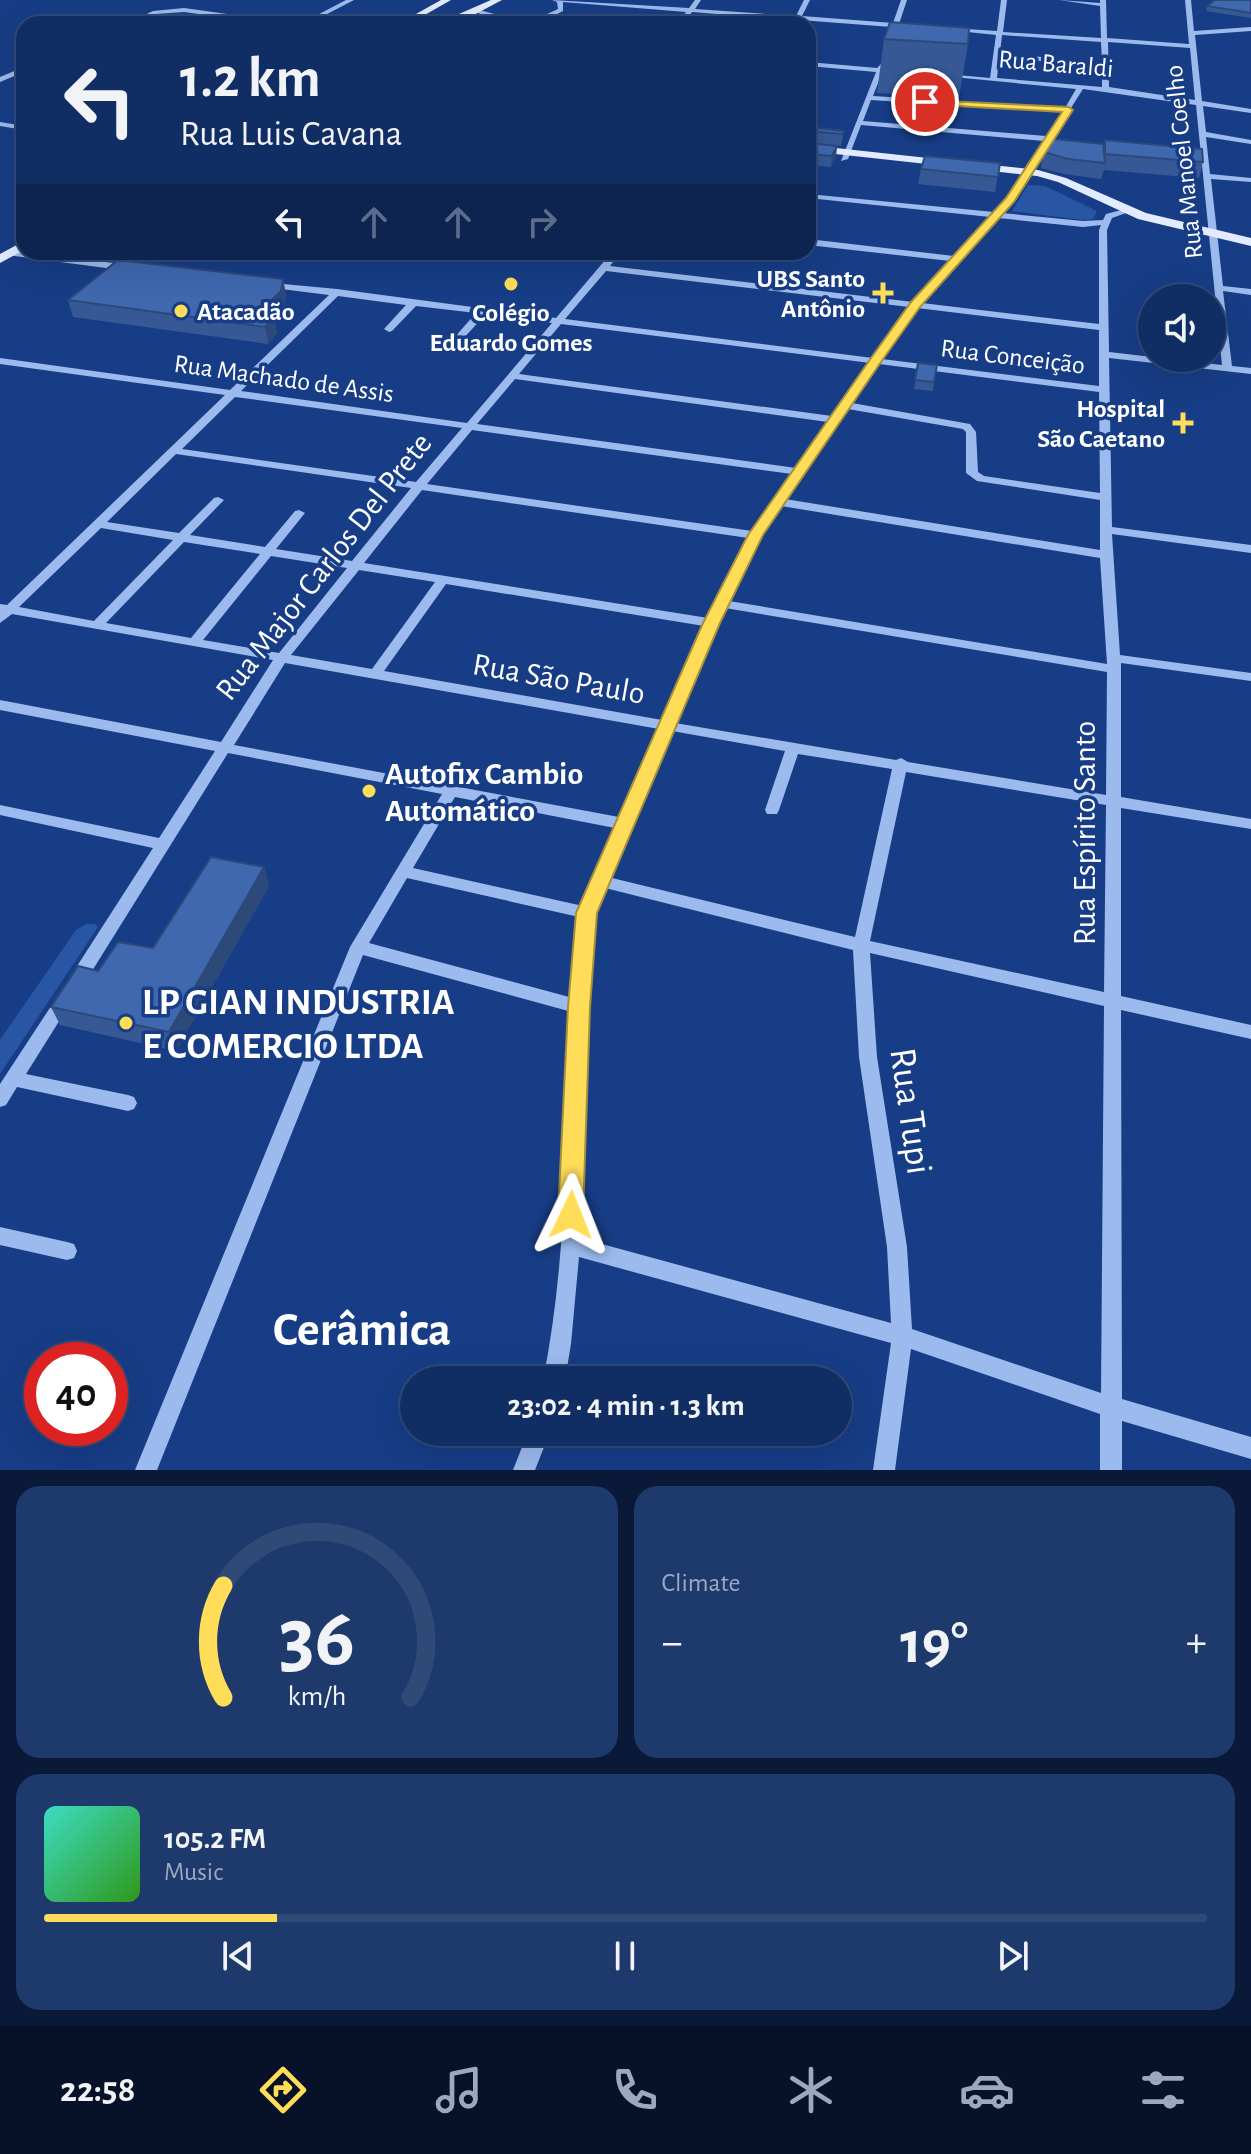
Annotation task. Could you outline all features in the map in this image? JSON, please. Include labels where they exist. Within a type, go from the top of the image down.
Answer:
[{"type":"main road","points":[[421,13],[426,6],[422,0]]},
{"type":"main road","points":[[431,0],[476,11]]},
{"type":"main road","points":[[416,16],[444,1]]},
{"type":"main road","points":[[463,16],[495,1]]},
{"type":"main road","points":[[816,150],[1028,174],[1059,187],[1112,219],[1251,242]]},
{"type":"main road","points":[[816,155],[845,155]]},
{"type":"main road","points":[[1214,238],[1251,249]]},
{"type":"street","points":[[317,16],[351,0]]},
{"type":"street","points":[[549,16],[561,10],[558,0],[748,16]]},
{"type":"street","points":[[686,16],[698,0]]},
{"type":"street","points":[[890,41],[904,0]]},
{"type":"street","points":[[997,107],[995,55],[1004,0]]},
{"type":"street","points":[[1062,0],[1103,2],[1106,89]]},
{"type":"street","name":"Rua Manoel Coelho","points":[[1189,0],[1217,284]]},
{"type":"street","points":[[148,16],[160,11],[197,11],[206,16]]},
{"type":"street","points":[[476,11],[493,16]]},
{"type":"street","points":[[816,22],[920,27]]},
{"type":"street","points":[[935,29],[1194,46]]},
{"type":"street","points":[[1193,33],[1251,29]]},
{"type":"street","points":[[845,155],[885,55]]},
{"type":"street","points":[[995,55],[1105,65]]},
{"type":"street","points":[[816,65],[908,73]]},
{"type":"street","name":"Rua Baraldi","points":[[937,75],[997,80],[1023,95],[1081,87],[1251,111]]},
{"type":"street","points":[[557,1366],[570,1245],[579,1007],[587,913],[599,881],[712,623],[755,535],[915,305],[998,215],[1028,174],[1081,87]]},
{"type":"street","points":[[868,98],[997,107],[1023,95],[1069,110]]},
{"type":"street","points":[[858,123],[977,137],[1050,139]]},
{"type":"street","points":[[1204,134],[1251,142]]},
{"type":"street","points":[[1208,176],[1251,180]]},
{"type":"street","points":[[816,197],[1092,224],[1112,219]]},
{"type":"street","name":"Rua Espírito Santo","points":[[1111,1470],[1114,664],[1106,555],[1105,328],[1112,219]]},
{"type":"street","points":[[816,243],[957,259]]},
{"type":"street","points":[[63,260],[140,269]]},
{"type":"street","name":"Rua Major Carlos Del Prete","points":[[0,1099],[281,659],[418,487],[610,260]]},
{"type":"street","points":[[604,268],[1105,328]]},
{"type":"street","name":"Rua Conceição","points":[[246,282],[1106,390]]},
{"type":"street","points":[[1226,289],[1251,292]]},
{"type":"street","points":[[3,612],[176,451],[337,292]]},
{"type":"street","points":[[389,329],[414,302]]},
{"type":"street","points":[[458,339],[483,311]]},
{"type":"street","points":[[1105,355],[1251,371]]},
{"type":"street","name":"Rua Manoel Coelho","points":[[1226,360],[1227,368]]},
{"type":"street","name":"Rua Machado de Assis","points":[[0,361],[800,472]]},
{"type":"street","points":[[512,376],[835,420]]},
{"type":"street","points":[[845,405],[966,426],[971,432],[972,473],[981,479],[1106,497]]},
{"type":"street","points":[[176,451],[755,535]]},
{"type":"street","points":[[97,625],[218,500]]},
{"type":"street","points":[[780,502],[1106,555]]},
{"type":"street","points":[[194,643],[299,513]]},
{"type":"street","points":[[98,524],[712,623]]},
{"type":"street","points":[[1107,530],[1251,549]]},
{"type":"street","points":[[375,675],[443,579]]},
{"type":"street","points":[[722,604],[1114,664],[1251,677]]},
{"type":"street","name":"Rua São Paulo","points":[[3,612],[97,625],[793,748],[901,763],[1251,824]]},
{"type":"street","points":[[0,705],[625,824]]},
{"type":"street","points":[[772,810],[793,748]]},
{"type":"street","name":"Rua Tupi","points":[[884,1470],[902,1336],[897,1247],[868,1057],[861,945],[901,763]]},
{"type":"street","points":[[146,1470],[358,947],[451,791]]},
{"type":"street","points":[[0,810],[164,845]]},
{"type":"street","points":[[404,872],[587,913]]},
{"type":"street","points":[[599,881],[861,945],[1251,1032]]},
{"type":"street","points":[[358,947],[579,1007]]},
{"type":"street","points":[[14,1079],[128,1103]]},
{"type":"street","points":[[0,1236],[67,1251]]},
{"type":"street","points":[[570,1245],[902,1336],[1112,1407],[1251,1448]]},
{"type":"street","points":[[524,1470],[533,1446]]},
{"type":"shaded area","points":[[1028,185],[1045,186],[1097,211],[1093,219],[1083,220],[1012,211]]},
{"type":"shaded area","points":[[86,924],[98,927],[0,1074],[0,1040],[76,930]]},
{"type":"building","points":[[1215,0],[1251,0],[1251,13],[1207,6]]},
{"type":"building","points":[[890,22],[969,28],[968,44],[884,39]]},
{"type":"building","points":[[816,128],[844,131],[842,134],[816,132]]},
{"type":"building","points":[[1054,139],[1103,144],[1105,163],[1068,159],[1044,152]]},
{"type":"building","points":[[1105,140],[1202,149],[1203,162],[1105,154]]},
{"type":"building","points":[[816,144],[837,146],[832,156],[816,155]]},
{"type":"building","points":[[925,156],[1000,163],[998,177],[921,169]]},
{"type":"building","points":[[118,260],[283,279],[281,291],[257,314],[274,315],[265,327],[68,300]]},
{"type":"building","points":[[918,363],[937,365],[934,382],[915,380]]},
{"type":"building","points":[[211,857],[264,867],[169,1032],[51,1007],[78,966],[98,971],[118,942],[153,948]]},
{"type":"place","name":"Colégio Eduardo Gomes","points":[[511,284]]},
{"type":"place","name":"UBS Santo Antônio","points":[[883,293]]},
{"type":"place","name":"Atacadão","points":[[181,311]]},
{"type":"place","name":"Hospital São Caetano","points":[[1183,423]]},
{"type":"place","name":"Autofix Cambio Automático","points":[[369,791]]},
{"type":"place","name":"LP GIAN INDUSTRIA E COMERCIO LTDA","points":[[126,1023]]},
{"type":"district","name":"Cerâmica","points":[[362,1328]]},
{"type":"route","points":[[571,1215],[579,1007],[587,913],[712,623],[755,535],[875,360],[915,305],[1010,200],[1069,110],[925,102]]}]
